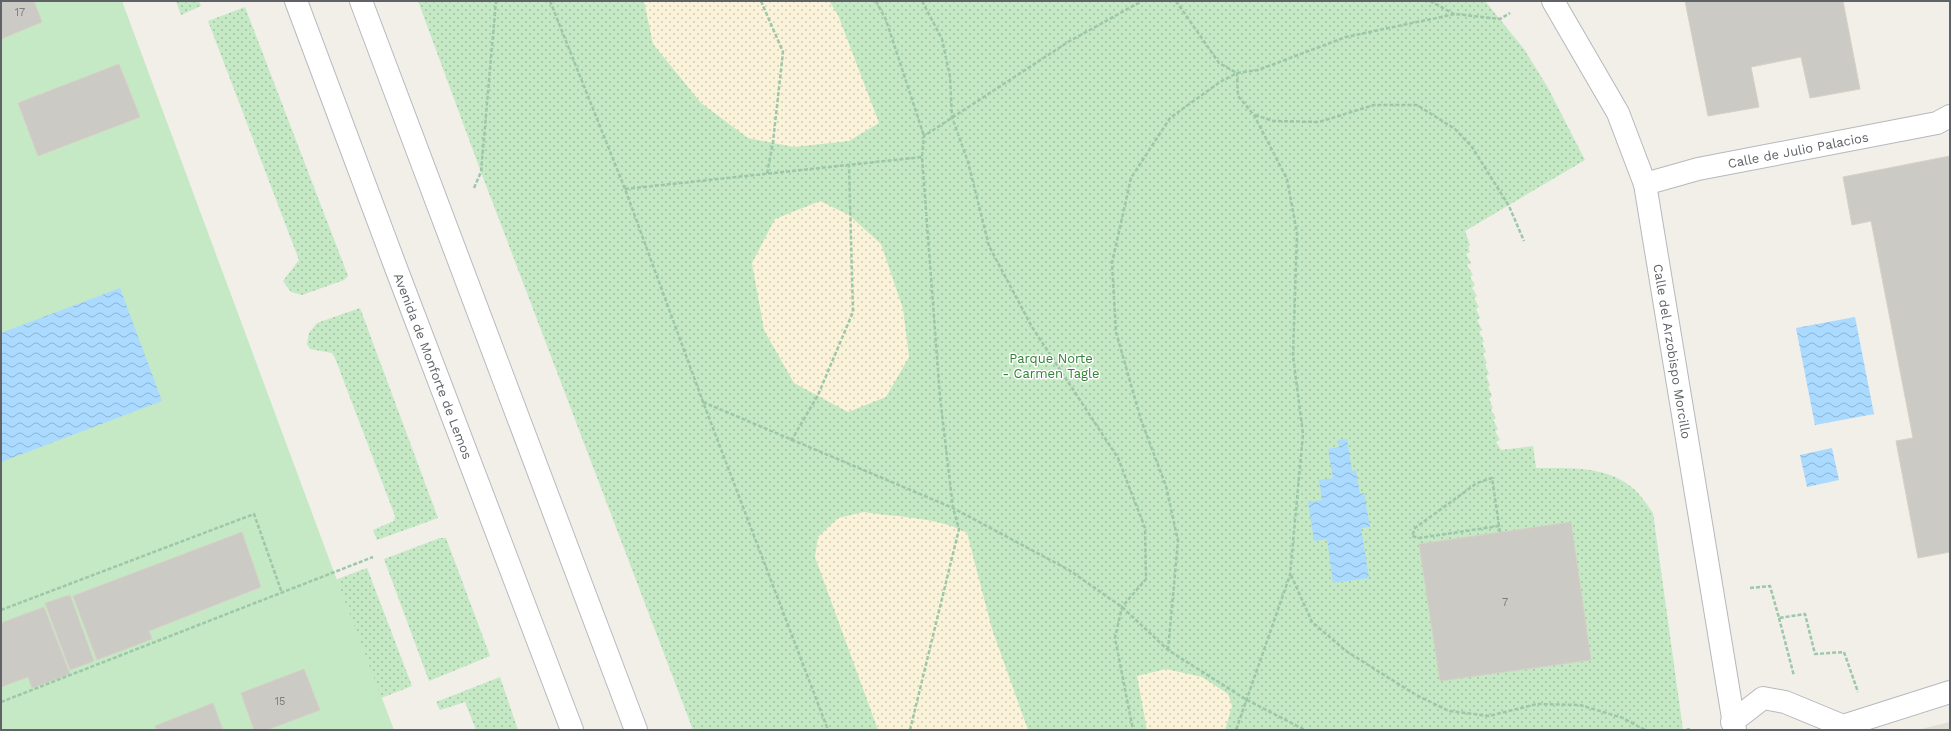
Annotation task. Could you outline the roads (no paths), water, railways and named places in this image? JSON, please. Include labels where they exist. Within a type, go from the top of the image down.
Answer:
[{"type":"street","name":"Avenida de Monforte de Lemos","points":[[296,1],[572,730]]},
{"type":"street","points":[[361,1],[636,730]]},
{"type":"street","name":"Calle del Arzobispo Morcillo","points":[[1553,1],[1618,113],[1645,184],[1734,726]]},
{"type":"street","name":"Calle de Julio Palacios","points":[[1645,184],[1698,169],[1937,122],[1950,116]]},
{"type":"street","points":[[1841,729],[1950,692]]},
{"type":"street","name":"Calle del Arzobispo Morcillo","points":[[1734,726],[1764,698],[1785,702],[1841,729]]},
{"type":"water","points":[[120,288],[162,401],[1,462],[1,333]]},
{"type":"water","points":[[1855,317],[1874,414],[1815,425],[1796,328]]},
{"type":"water","points":[[1347,439],[1352,471],[1356,470],[1360,494],[1364,493],[1370,527],[1361,528],[1369,578],[1333,583],[1327,539],[1314,541],[1308,502],[1322,500],[1319,480],[1333,478],[1328,449],[1339,447],[1338,440]]},
{"type":"water","points":[[1832,448],[1839,480],[1807,487],[1800,455]]},
{"type":"park label","name":"Parque Norte - Carmen Tagle","points":[[1051,366]]}]
